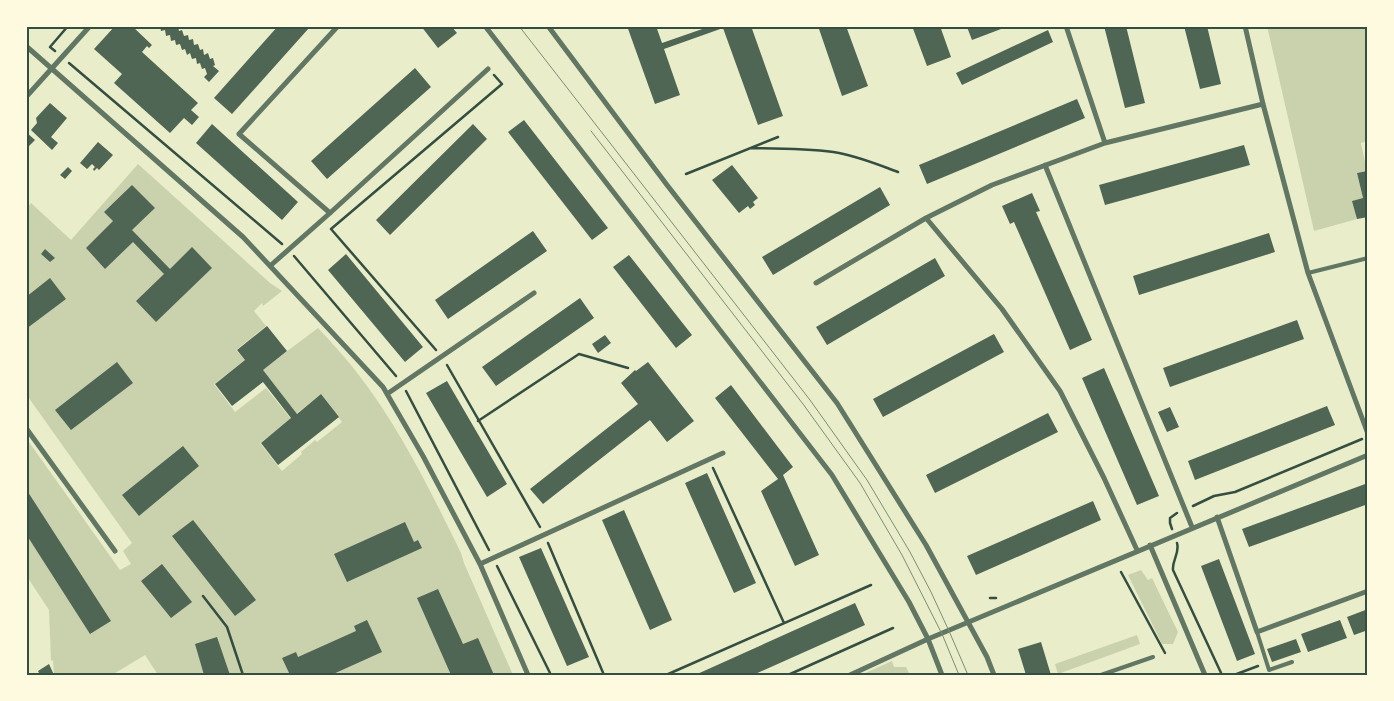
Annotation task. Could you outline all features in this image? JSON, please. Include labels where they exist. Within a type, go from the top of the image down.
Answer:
[{"type":"street","points":[[26,97],[90,26]]},
{"type":"street","points":[[330,213],[239,134],[338,26]]},
{"type":"street","points":[[485,26],[832,475],[909,602],[928,639],[942,675]]},
{"type":"street","points":[[548,26],[667,185],[837,403],[926,545],[969,622],[994,675]]},
{"type":"street","points":[[1066,26],[1105,143]]},
{"type":"street","points":[[1245,26],[1263,104],[1308,273],[1368,435]]},
{"type":"street","points":[[26,46],[243,238],[383,387],[424,456],[480,564],[528,675]]},
{"type":"street","points":[[270,266],[488,69]]},
{"type":"street","points":[[816,283],[926,218],[992,185],[1105,143],[1263,104]]},
{"type":"street","points":[[1045,165],[1192,527]]},
{"type":"street","points":[[926,218],[1002,308],[1060,391],[1138,550]]},
{"type":"street","points":[[387,394],[534,293]]},
{"type":"street","points":[[26,428],[115,550]]},
{"type":"street","points":[[480,564],[723,453]]},
{"type":"street","points":[[850,675],[928,639],[1368,455]]},
{"type":"street","points":[[1217,517],[1257,632],[1368,591]]},
{"type":"street","points":[[1150,545],[1206,675]]},
{"type":"lane","points":[[1308,273],[1368,258]]},
{"type":"lane","points":[[1257,632],[1269,670],[1292,662]]},
{"type":"lane","points":[[1101,675],[1153,657]]},
{"type":"path","points":[[488,69],[502,84],[330,229],[442,356],[544,535],[604,675]]},
{"type":"path","points":[[686,174],[778,137]]},
{"type":"path","points":[[751,148],[840,153],[898,172]]},
{"type":"path","points":[[478,420],[579,354],[628,368]]},
{"type":"path","points":[[1222,675],[1173,570],[1173,561],[1178,550],[1170,518],[1214,496],[1235,492],[1368,435]]},
{"type":"path","points":[[709,459],[784,623]]},
{"type":"path","points":[[1120,572],[1165,653]]},
{"type":"path","points":[[666,675],[871,585]]},
{"type":"path","points":[[203,596],[227,627],[242,675]]},
{"type":"path","points":[[990,598],[996,598]]},
{"type":"path","points":[[788,675],[893,628]]},
{"type":"path","points":[[1234,675],[1267,662]]},
{"type":"green space","points":[[1267,26],[1368,26],[1368,141],[1361,143],[1367,171],[1357,173],[1363,198],[1353,201],[1357,219],[1314,231]]},
{"type":"green space","points":[[138,164],[270,283],[282,291],[263,306],[262,303],[254,311],[266,326],[236,350],[245,360],[214,384],[235,412],[266,388],[291,419],[260,443],[282,471],[315,440],[317,442],[342,422],[321,394],[296,414],[262,370],[318,328],[349,362],[373,395],[388,416],[414,461],[461,553],[513,675],[158,675],[145,655],[112,675],[54,675],[53,660],[51,661],[49,610],[26,575],[26,438],[120,570],[131,564],[123,551],[132,543],[26,394],[26,209],[31,203],[71,240]]},
{"type":"green space","points":[[1141,570],[1148,580],[1152,578],[1178,632],[1173,644],[1162,644],[1128,575]]},
{"type":"green space","points":[[1137,635],[1140,644],[1058,674],[1055,664]]},
{"type":"green space","points":[[892,661],[894,667],[906,667],[910,675],[861,675]]},
{"type":"building","points":[[115,26],[132,26],[152,45],[149,48],[147,46],[142,52],[198,103],[191,110],[199,117],[192,125],[184,118],[170,133],[114,83],[122,74],[94,49]]},
{"type":"building","points":[[160,26],[178,26],[179,31],[182,30],[184,36],[188,35],[189,40],[193,39],[194,45],[198,44],[200,50],[203,49],[204,55],[208,53],[210,59],[213,58],[215,65],[213,66],[219,71],[209,82],[204,77],[207,74],[205,68],[202,69],[200,63],[197,64],[196,58],[192,59],[190,53],[187,55],[185,49],[182,50],[180,44],[176,45],[175,40],[171,41],[170,35],[166,36],[165,30],[161,31]]},
{"type":"building","points":[[278,26],[307,26],[309,28],[232,114],[214,98]]},
{"type":"building","points":[[421,26],[451,26],[457,33],[438,48]]},
{"type":"building","points":[[627,26],[656,26],[662,43],[711,26],[751,26],[783,116],[758,125],[723,28],[664,49],[680,95],[655,104]]},
{"type":"building","points":[[818,26],[846,26],[868,86],[842,96]]},
{"type":"building","points":[[912,26],[940,26],[951,57],[927,66]]},
{"type":"building","points":[[969,26],[1009,26],[972,40],[967,27]]},
{"type":"building","points":[[1104,26],[1126,26],[1145,103],[1125,108]]},
{"type":"building","points":[[1184,26],[1207,26],[1221,84],[1200,89]]},
{"type":"building","points":[[1048,30],[1053,42],[962,85],[956,73]]},
{"type":"building","points":[[415,68],[431,87],[327,179],[311,161]]},
{"type":"building","points":[[1077,99],[1085,118],[927,184],[919,165]]},
{"type":"building","points":[[50,103],[67,118],[51,137],[58,143],[52,150],[31,130],[37,123],[36,118]]},
{"type":"building","points":[[524,120],[608,228],[592,240],[508,132]]},
{"type":"building","points":[[212,124],[298,202],[282,220],[196,143]]},
{"type":"building","points":[[473,124],[487,139],[390,235],[376,220]]},
{"type":"building","points":[[26,132],[35,140],[29,146],[26,143]]},
{"type":"building","points":[[98,142],[113,155],[99,170],[97,168],[94,171],[95,167],[92,164],[87,169],[80,163]]},
{"type":"building","points":[[1244,145],[1250,165],[1105,205],[1099,185]]},
{"type":"building","points":[[732,165],[758,198],[753,202],[755,205],[750,209],[748,206],[739,213],[712,180]]},
{"type":"building","points":[[68,167],[72,171],[65,179],[60,175]]},
{"type":"building","points":[[1367,171],[1368,217],[1357,219],[1352,201],[1363,198],[1357,173]]},
{"type":"building","points":[[132,185],[155,208],[132,230],[170,269],[192,247],[212,268],[156,322],[136,301],[164,274],[133,242],[105,269],[86,248],[113,221],[104,212]]},
{"type":"building","points":[[880,187],[890,205],[773,275],[762,257]]},
{"type":"building","points":[[1032,193],[1040,211],[1036,212],[1092,340],[1070,350],[1014,222],[1010,224],[1002,206]]},
{"type":"building","points":[[533,231],[547,251],[448,319],[435,300]]},
{"type":"building","points":[[1269,233],[1275,252],[1139,295],[1133,276]]},
{"type":"building","points":[[45,249],[55,258],[50,262],[41,254]]},
{"type":"building","points":[[346,254],[423,347],[405,362],[328,270]]},
{"type":"building","points":[[629,255],[692,335],[676,348],[613,267]]},
{"type":"building","points":[[935,258],[945,276],[827,345],[816,327]]},
{"type":"building","points":[[50,278],[66,299],[26,329],[26,297]]},
{"type":"building","points":[[580,298],[594,318],[496,386],[482,367]]},
{"type":"building","points":[[1297,320],[1304,339],[1170,387],[1163,368]]},
{"type":"building","points":[[267,326],[287,351],[263,370],[297,414],[321,394],[339,417],[278,465],[261,443],[291,418],[263,382],[232,406],[215,384],[245,360],[237,350]]},
{"type":"building","points":[[994,334],[1004,352],[883,417],[873,399]]},
{"type":"building","points":[[605,335],[611,343],[598,353],[592,344]]},
{"type":"building","points":[[117,362],[133,383],[71,430],[55,410]]},
{"type":"building","points":[[648,362],[694,421],[667,442],[650,420],[543,504],[530,489],[638,404],[621,383],[635,370]]},
{"type":"building","points":[[1104,368],[1159,496],[1137,505],[1082,378]]},
{"type":"building","points":[[447,381],[507,484],[487,497],[426,393]]},
{"type":"building","points":[[731,385],[793,467],[783,475],[819,555],[795,566],[761,491],[778,479],[715,398]]},
{"type":"building","points":[[1327,406],[1335,425],[1195,480],[1188,461]]},
{"type":"building","points":[[1170,407],[1179,427],[1167,432],[1158,412]]},
{"type":"building","points":[[1048,413],[1058,432],[935,493],[926,475]]},
{"type":"building","points":[[183,446],[199,466],[139,516],[122,495]]},
{"type":"building","points":[[707,473],[756,583],[734,593],[685,483]]},
{"type":"building","points":[[1368,483],[1368,504],[1249,547],[1242,529]]},
{"type":"building","points":[[26,489],[111,621],[90,634],[26,534]]},
{"type":"building","points":[[1093,501],[1101,520],[976,575],[967,556]]},
{"type":"building","points":[[624,510],[672,620],[650,630],[602,520]]},
{"type":"building","points":[[193,520],[256,600],[235,616],[172,536]]},
{"type":"building","points":[[405,522],[414,542],[418,540],[422,548],[347,582],[334,554]]},
{"type":"building","points":[[541,548],[589,657],[567,666],[519,557]]},
{"type":"building","points":[[1219,559],[1255,654],[1237,661],[1201,566]]},
{"type":"building","points":[[162,564],[192,602],[171,618],[141,581]]},
{"type":"building","points":[[438,589],[463,644],[478,638],[494,675],[451,675],[417,598]]},
{"type":"building","points":[[855,603],[865,625],[753,675],[695,675]]},
{"type":"building","points":[[1368,609],[1368,630],[1354,635],[1347,617]]},
{"type":"building","points":[[367,620],[382,652],[331,675],[290,675],[282,658],[296,652],[298,657],[356,631],[354,626]]},
{"type":"building","points":[[1340,620],[1347,638],[1308,652],[1301,634]]},
{"type":"building","points":[[217,637],[230,675],[204,675],[195,644]]},
{"type":"building","points":[[1296,639],[1301,652],[1272,662],[1267,649]]},
{"type":"building","points":[[1041,642],[1051,675],[1026,675],[1018,649]]},
{"type":"building","points":[[49,664],[54,675],[40,675],[38,671]]},
{"type":"tram line","points":[[519,26],[810,400],[867,480],[910,552],[931,592],[968,675]]},
{"type":"tram line","points":[[591,131],[803,404],[860,483],[902,555],[942,634],[959,675]]}]
